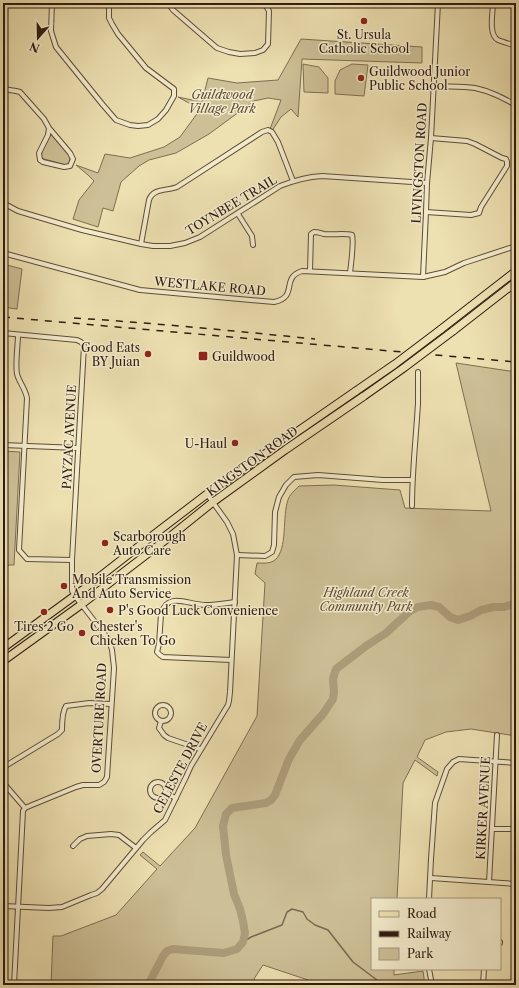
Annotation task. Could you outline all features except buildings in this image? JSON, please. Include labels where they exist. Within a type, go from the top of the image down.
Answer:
[{"type":"main road","name":"KINGSTON ROAD","points":[[3,648],[75,596],[207,494],[395,364],[516,271]]},
{"type":"main road","name":"KINGSTON ROAD","points":[[3,661],[82,604],[213,502],[405,367],[453,332],[516,282]]},
{"type":"street","points":[[52,3],[51,31],[52,39],[56,47],[102,105],[116,120],[130,125],[148,125],[158,119],[166,110],[174,96],[174,89],[146,68],[118,34],[109,18],[109,3]]},
{"type":"street","points":[[168,3],[173,10],[217,48],[240,54],[255,53],[263,50],[268,44],[269,11],[266,6],[260,3]]},
{"type":"street","name":"LIVINGSTON ROAD","points":[[423,277],[438,3]]},
{"type":"street","points":[[493,3],[492,31],[494,37],[498,40],[516,46]]},
{"type":"street","points":[[434,86],[480,89],[516,105]]},
{"type":"street","points":[[3,89],[20,92],[44,119],[49,128],[72,156],[73,159],[70,166],[60,167],[40,160],[39,154],[48,135],[49,128]]},
{"type":"street","points":[[141,244],[150,195],[157,191],[178,187],[262,132],[268,130],[275,136],[293,181]]},
{"type":"street","points":[[426,212],[471,215],[479,213],[481,207],[507,166],[506,159],[471,142],[431,138]]},
{"type":"street","name":"TOYNBEE TRAIL","points":[[3,203],[18,211],[82,230],[141,244],[170,246],[185,243],[200,237],[280,186],[307,177],[322,176],[427,183]]},
{"type":"street","points":[[238,214],[252,236],[253,245]]},
{"type":"street","points":[[310,270],[311,234],[318,232],[321,234],[347,234],[352,235],[354,239],[352,244],[350,273]]},
{"type":"street","name":"WESTLAKE ROAD","points":[[3,253],[140,290],[274,302],[280,300],[286,295],[292,276],[302,270],[423,277],[445,272],[464,263],[516,246]]},
{"type":"street","points":[[3,333],[18,335],[17,372],[27,398],[19,550],[28,559],[72,560]]},
{"type":"street","name":"PAYZAC AVENUE","points":[[18,335],[77,340],[84,346],[72,560],[72,591],[75,596]]},
{"type":"street","points":[[412,506],[412,480],[418,403],[418,372]]},
{"type":"street","points":[[3,446],[78,448]]},
{"type":"street","points":[[237,555],[265,556],[272,552],[274,545],[275,512],[279,496],[286,485],[294,477],[318,475],[383,480],[412,480]]},
{"type":"street","name":"CELESTE DRIVE","points":[[3,906],[49,908],[62,907],[97,892],[107,883],[151,832],[165,820],[200,749],[228,705],[237,555],[233,534],[227,522],[207,494]]},
{"type":"street","name":"OVERTURE ROAD","points":[[25,808],[76,787],[84,785],[99,785],[104,782],[107,777],[114,668],[112,650],[109,640],[75,596]]},
{"type":"street","points":[[231,660],[164,657],[157,652],[161,614],[166,604],[177,600],[206,605],[235,602]]},
{"type":"street","points":[[3,772],[3,769],[7,765],[58,734],[62,730],[63,712],[66,706],[89,703],[111,704]]},
{"type":"street","points":[[166,706],[170,709],[170,717],[166,721],[161,721],[157,719],[155,711],[158,707],[166,706]]},
{"type":"street","points":[[161,721],[159,728],[168,738],[200,749]]},
{"type":"street","name":"KIRKER AVENUE","points":[[489,882],[497,735]]},
{"type":"street","points":[[429,898],[435,803],[447,769],[453,762],[460,759],[516,763]]},
{"type":"street","points":[[3,782],[25,808],[22,816],[14,985]]},
{"type":"street","points":[[166,793],[176,798]]},
{"type":"street","points":[[492,829],[516,829]]},
{"type":"street","points":[[73,846],[80,839],[87,836],[111,834],[119,835],[136,848]]},
{"type":"street","points":[[430,878],[516,884]]},
{"type":"street","points":[[429,970],[432,985]]},
{"type":"street","points":[[483,985],[484,970]]},
{"type":"green space","name":"Guildwood Village Park","points":[[301,39],[422,47],[422,63],[302,59],[298,117],[291,109],[281,117],[272,131],[270,129],[281,100],[268,98],[254,101],[209,134],[176,153],[149,160],[139,166],[121,182],[113,211],[103,208],[98,227],[73,219],[79,200],[94,181],[76,165],[98,173],[105,154],[130,158],[164,147],[180,137],[199,111],[198,108],[178,97],[202,102],[208,78],[237,83],[278,80]]},
{"type":"green space","points":[[303,64],[319,67],[328,78],[328,93],[304,92]]},
{"type":"green space","points":[[352,64],[368,65],[364,96],[335,94],[335,81],[340,70]]},
{"type":"green space","points":[[50,134],[69,154],[69,162],[66,165],[41,157]]},
{"type":"green space","points":[[3,264],[22,269],[17,309],[3,307]]},
{"type":"green space","name":"Highland Creek Community Park","points":[[456,363],[516,372],[516,736],[471,729],[446,732],[425,740],[417,757],[438,772],[437,776],[415,760],[403,783],[397,898],[371,898],[371,970],[394,970],[394,975],[423,971],[425,985],[315,985],[308,980],[263,965],[254,979],[258,985],[51,985],[53,936],[61,936],[116,915],[157,869],[140,855],[143,852],[160,866],[195,828],[257,716],[265,583],[255,574],[257,563],[271,562],[279,555],[282,548],[286,507],[292,493],[299,486],[334,485],[400,490],[405,508],[491,511]]},
{"type":"green space","points":[[3,451],[20,452],[14,565],[9,565],[3,569]]},
{"type":"waterway","points":[[148,985],[167,951],[173,949],[224,953],[237,949],[243,942],[245,933],[243,921],[234,894],[226,855],[223,826],[226,814],[232,808],[266,803],[275,795],[289,759],[300,740],[323,714],[333,699],[333,679],[336,669],[386,633],[410,611],[418,607],[431,605],[439,607],[450,617],[458,620],[481,610],[494,607],[504,607],[516,603]]},
{"type":"waterway","points":[[243,942],[251,937],[282,925],[287,912],[292,909],[303,912],[307,919],[315,925],[328,930],[353,962],[377,980],[378,985]]},
{"type":"railway","points":[[3,317],[516,362]]},
{"type":"railway","points":[[74,318],[315,339]]},
{"type":"place","name":"St. Ursula Catholic School","points":[[364,21]]},
{"type":"place","name":"Guildwood Junior Public School","points":[[361,78]]},
{"type":"place","name":"Good Eats BY Juian","points":[[148,354]]},
{"type":"place","name":"Guildwood","points":[[203,356]]},
{"type":"place","name":"U-Haul","points":[[235,443]]},
{"type":"place","name":"Scarborough Auto Care","points":[[105,543]]},
{"type":"place","name":"Mobile Transmission And Auto Service","points":[[64,586]]},
{"type":"place","name":"P's Good Luck Convenience","points":[[110,610]]},
{"type":"place","name":"Tires 2 Go","points":[[44,612]]},
{"type":"place","name":"Chester's Chicken To Go","points":[[82,633]]}]
